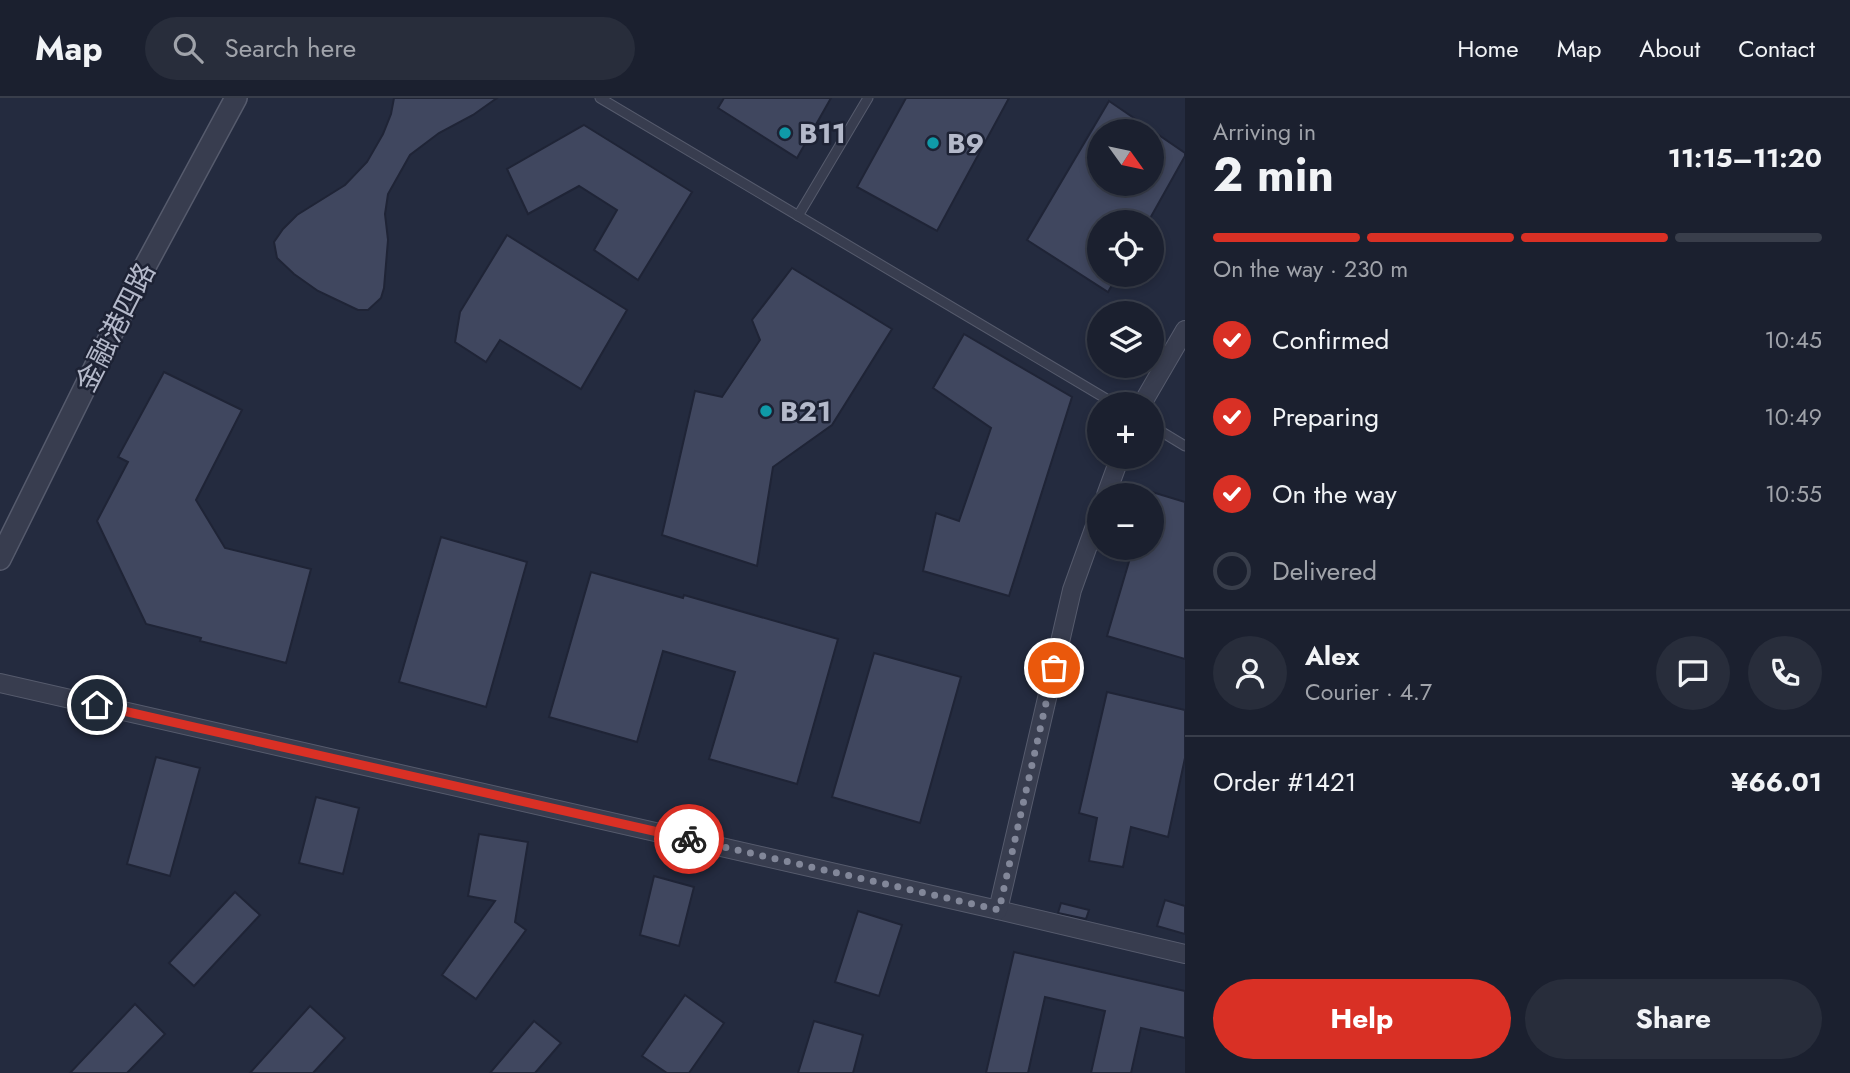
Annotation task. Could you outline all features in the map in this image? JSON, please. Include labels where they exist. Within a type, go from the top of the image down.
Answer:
[{"type":"street","name":"金融港四路","points":[[0,559],[141,274],[236,98]]},
{"type":"street","points":[[1149,392],[1185,330]]},
{"type":"street","points":[[999,910],[1072,590],[1087,548]]},
{"type":"street","points":[[0,683],[1185,954]]},
{"type":"lane","points":[[600,98],[1095,392]]},
{"type":"lane","points":[[798,216],[868,98]]},
{"type":"lane","points":[[1164,433],[1185,446]]},
{"type":"building","points":[[394,98],[497,98],[473,115],[439,133],[410,155],[388,194],[385,214],[388,240],[381,298],[368,310],[358,310],[318,291],[294,274],[277,258],[274,242],[297,215],[345,185],[367,162],[383,134]]},
{"type":"building","name":"B11","points":[[724,98],[831,98],[797,158],[718,108]]},
{"type":"building","name":"B9","points":[[906,98],[1009,98],[937,231],[857,187]]},
{"type":"building","points":[[1109,101],[1135,119],[1098,119]]},
{"type":"building","points":[[584,125],[692,192],[638,280],[594,250],[617,210],[579,186],[528,214],[507,169]]},
{"type":"building","points":[[1087,138],[1087,196],[1163,196],[1155,210],[1087,210],[1087,279],[1027,240]]},
{"type":"building","points":[[1164,139],[1185,153],[1164,193]]},
{"type":"building","points":[[507,235],[627,310],[581,389],[500,340],[486,362],[455,342],[460,312]]},
{"type":"building","name":"B21","points":[[792,268],[892,329],[832,425],[773,467],[757,566],[662,535],[695,391],[722,397],[760,340],[752,320]]},
{"type":"building","points":[[964,334],[1072,397],[1009,596],[923,571],[936,513],[959,521],[991,428],[933,388]]},
{"type":"building","points":[[164,372],[242,410],[196,500],[225,548],[311,569],[286,663],[146,624],[97,521],[128,462],[118,457]]},
{"type":"building","points":[[1164,496],[1185,502],[1185,659],[1107,636],[1129,560],[1164,560]]},
{"type":"building","points":[[441,537],[527,562],[486,707],[399,682]]},
{"type":"building","points":[[591,572],[683,598],[684,595],[838,639],[797,784],[709,759],[735,672],[663,651],[637,742],[549,717]]},
{"type":"building","points":[[874,653],[961,677],[920,823],[832,797]]},
{"type":"building","points":[[1107,692],[1185,710],[1185,758],[1168,837],[1131,827],[1123,867],[1089,861],[1097,818],[1079,813]]},
{"type":"building","points":[[156,757],[200,768],[170,876],[127,864]]},
{"type":"building","points":[[316,797],[359,808],[343,874],[299,863]]},
{"type":"building","points":[[479,834],[528,842],[515,922],[526,930],[476,999],[442,975],[495,901],[468,896]]},
{"type":"building","points":[[654,876],[694,887],[679,946],[640,935]]},
{"type":"building","points":[[235,892],[260,915],[194,986],[169,963]]},
{"type":"building","points":[[1165,900],[1185,906],[1185,934],[1157,926]]},
{"type":"building","points":[[1061,903],[1089,910],[1086,919],[1058,913]]},
{"type":"building","points":[[858,911],[902,925],[879,996],[835,982]]},
{"type":"building","points":[[1014,952],[1185,991],[1185,1038],[1141,1028],[1131,1073],[1091,1073],[1105,1011],[1045,997],[1028,1073],[986,1073]]},
{"type":"building","points":[[685,995],[724,1023],[689,1073],[667,1073],[642,1056]]},
{"type":"building","points":[[135,1004],[165,1034],[127,1073],[70,1073]]},
{"type":"building","points":[[310,1006],[345,1038],[313,1073],[250,1073]]},
{"type":"building","points":[[534,1021],[561,1043],[535,1073],[490,1073]]},
{"type":"building","points":[[814,1021],[863,1035],[853,1073],[798,1073]]},
{"type":"way so far","points":[[689,839],[999,910],[1054,668]]},
{"type":"place","name":"B11","points":[[785,133]]},
{"type":"place","name":"B9","points":[[933,143]]},
{"type":"place","name":"B21","points":[[766,411]]},
{"type":"route","points":[[97,705],[689,839]]}]
